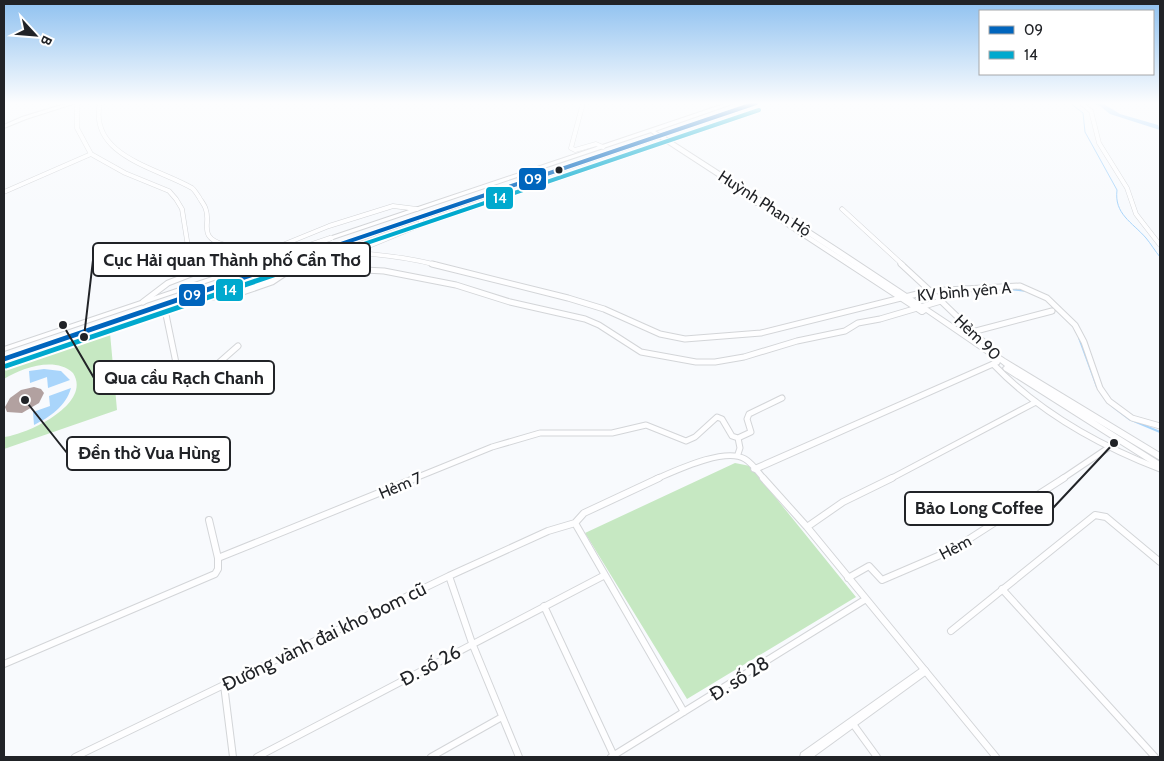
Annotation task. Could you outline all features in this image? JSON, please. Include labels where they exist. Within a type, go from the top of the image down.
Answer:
[{"type":"main road","points":[[4,349],[629,139]]},
{"type":"main road","points":[[4,359],[655,139]]},
{"type":"main road","name":"Huỳnh Phan Hộ","points":[[660,139],[899,298],[918,307]]},
{"type":"main road","name":"Huỳnh Phan Hộ","points":[[666,139],[906,296],[918,307],[998,363],[1160,467]]},
{"type":"main road","points":[[755,469],[998,363]]},
{"type":"main road","name":"Huỳnh Phan Hộ","points":[[998,363],[1160,457]]},
{"type":"main road","points":[[805,757],[853,724],[924,670]]},
{"type":"street","points":[[83,139],[91,154],[125,174],[169,191],[182,209],[189,253],[196,258],[220,263]]},
{"type":"street","name":"KV bình yên A","points":[[106,139],[112,147],[128,158],[194,189],[207,211],[205,227],[211,238],[230,246],[355,252],[412,259],[568,298],[611,312],[660,334],[684,339],[761,333],[930,291],[1014,286],[1039,293],[1054,303],[1075,325],[1084,342],[1100,388],[1109,401],[1132,418],[1160,426]]},
{"type":"street","points":[[574,139],[571,148],[575,150],[594,144],[603,147]]},
{"type":"street","points":[[1098,139],[1127,188],[1136,214],[1160,245]]},
{"type":"street","points":[[4,192],[91,154]]},
{"type":"street","points":[[272,249],[329,226],[393,206],[417,209]]},
{"type":"street","points":[[842,209],[940,300]]},
{"type":"street","points":[[355,252],[412,230],[420,225],[422,217]]},
{"type":"street","points":[[142,302],[168,283],[220,263]]},
{"type":"street","name":"Hẻm 90","points":[[220,263],[297,265],[384,271],[456,285],[510,302],[599,324],[641,352],[696,362],[715,362],[744,357],[796,340],[845,331],[858,323],[880,319],[940,300],[972,332],[998,363],[1002,375],[1036,402],[1108,448],[1160,467]]},
{"type":"street","points":[[238,346],[189,389],[181,388],[164,305],[198,302],[239,292],[285,274],[297,265]]},
{"type":"street","points":[[972,332],[1019,318],[1052,311]]},
{"type":"street","points":[[738,454],[740,448],[738,438],[751,432],[747,420],[749,414],[782,398]]},
{"type":"street","points":[[807,526],[844,502],[946,451],[1036,402]]},
{"type":"street","name":"Hẻm 7","points":[[218,558],[492,448],[540,433],[612,433],[646,425],[679,440],[686,441],[695,437],[717,417],[722,418],[732,436],[738,438]]},
{"type":"street","name":"Hẻm","points":[[848,578],[869,566],[882,580],[952,550],[990,527],[1108,448]]},
{"type":"street","points":[[738,454],[755,469],[807,526],[996,757]]},
{"type":"street","points":[[684,712],[575,523],[584,513],[690,464],[738,454]]},
{"type":"street","points":[[951,631],[1095,514],[1106,517],[1160,562]]},
{"type":"street","points":[[4,664],[215,574],[218,569],[218,558],[209,520]]},
{"type":"street","name":"Đường vành đai kho bom cũ","points":[[75,757],[449,576],[548,531],[575,523]]},
{"type":"street","name":"Đ. số 26","points":[[256,757],[605,574]]},
{"type":"street","points":[[449,576],[472,643],[519,757]]},
{"type":"street","points":[[1002,589],[1155,757]]},
{"type":"street","name":"Đ. số 28","points":[[613,756],[866,599]]},
{"type":"street","points":[[544,606],[613,756]]},
{"type":"street","points":[[224,685],[233,757]]},
{"type":"street","points":[[431,757],[502,716]]},
{"type":"street","points":[[853,724],[877,757]]},
{"type":"green space","points":[[110,333],[117,410],[4,449],[4,437],[27,431],[54,416],[74,396],[77,385],[73,373],[57,365],[29,368],[4,379],[4,369]]},
{"type":"green space","points":[[735,463],[750,466],[856,597],[687,699],[585,533]]},
{"type":"water","points":[[44,369],[61,371],[70,380],[48,388],[47,377],[30,383],[29,371]]},
{"type":"water","points":[[71,388],[69,394],[57,410],[34,425],[33,412],[50,406],[49,396]]},
{"type":"building","points":[[34,387],[41,389],[44,393],[39,403],[22,413],[7,412],[5,407],[10,398],[21,390]]},
{"type":"waterway","points":[[1089,139],[1117,190],[1118,205],[1121,212],[1146,238],[1160,257]]},
{"type":"waterway","points":[[1009,289],[1027,291]]},
{"type":"waterway","points":[[918,299],[932,295]]},
{"type":"waterway","points":[[1079,338],[1097,387]]},
{"type":"waterway","points":[[1112,406],[1129,419],[1160,432]]},
{"type":"transit line","name":"09","points":[[4,359],[652,139]]},
{"type":"transit line","name":"14","points":[[6,366],[675,139]]},
{"type":"place","name":"Qua cầu Rạch Chanh","points":[[63,325]]},
{"type":"place","name":"Cục Hải quan Thành phố Cần Thơ","points":[[84,337]]},
{"type":"place","name":"Đền thờ Vua Hùng","points":[[25,400]]},
{"type":"place","name":"Bảo Long Coffee","points":[[1114,443]]}]
